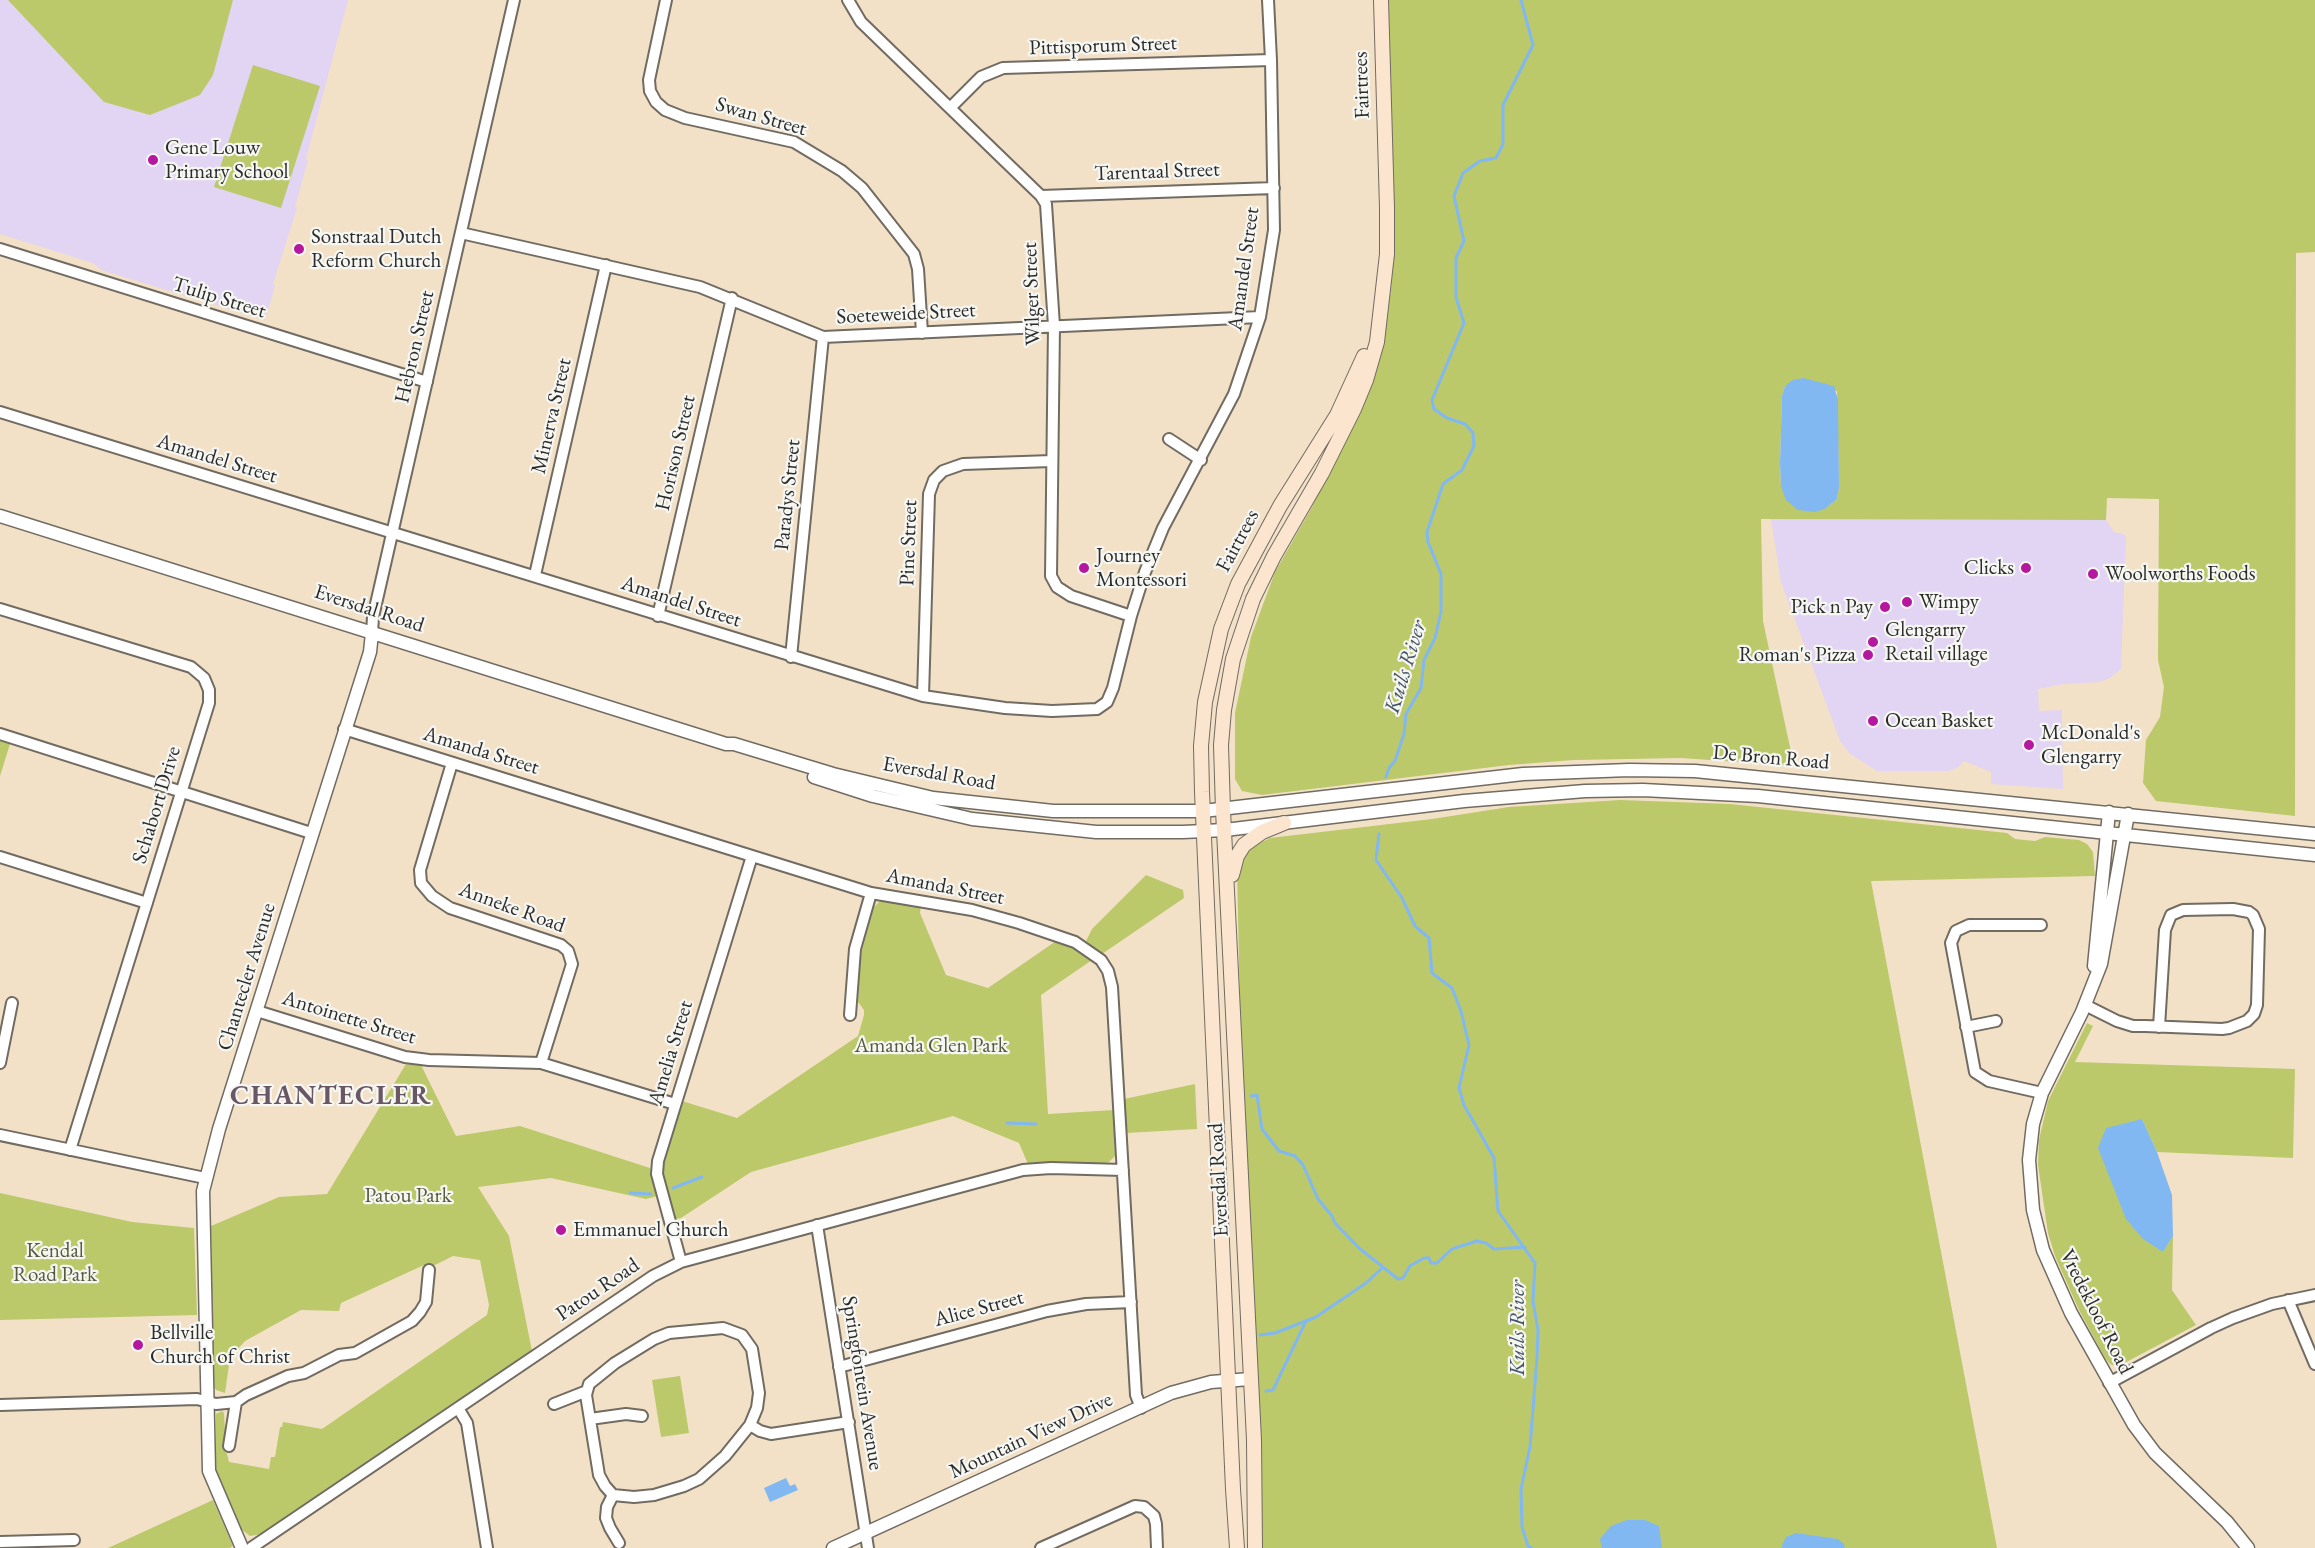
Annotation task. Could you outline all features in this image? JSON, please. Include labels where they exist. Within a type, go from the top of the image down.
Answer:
[{"type":"main road","name":"Fairtrees","points":[[1225,830],[1221,745],[1224,710],[1236,648],[1253,599],[1264,576],[1322,474],[1354,410],[1377,342],[1387,254],[1381,0]]},
{"type":"main road","name":"Fairtrees","points":[[1204,831],[1201,746],[1205,702],[1221,629],[1247,564],[1349,393],[1380,312]]},
{"type":"main road","points":[[1228,892],[1235,862],[1244,845],[1262,832],[1284,823]]},
{"type":"main road","name":"Eversdal Road","points":[[1225,830],[1256,1511],[1255,1548]]},
{"type":"main road","name":"Eversdal Road","points":[[1204,831],[1237,1548]]},
{"type":"street","name":"Hebron Street","points":[[372,633],[392,533],[514,0]]},
{"type":"street","name":"Swan Street","points":[[666,0],[649,80],[650,91],[656,102],[665,110],[686,118],[794,142],[842,171],[862,188],[914,254],[918,269],[922,333]]},
{"type":"street","points":[[848,0],[861,22],[1041,196]]},
{"type":"street","name":"Amandel Street","points":[[0,412],[923,696],[1005,708],[1052,711],[1097,709],[1107,702],[1113,688],[1131,616],[1145,572],[1163,528],[1234,394],[1260,317],[1274,230],[1268,0]]},
{"type":"street","name":"Pittisporum Street","points":[[950,108],[981,77],[1003,68],[1271,60]]},
{"type":"street","name":"Tarentaal Street","points":[[1041,196],[1274,188]]},
{"type":"street","name":"Wilger Street","points":[[1041,196],[1046,204],[1048,217],[1054,327],[1050,570],[1053,582],[1062,592],[1131,616]]},
{"type":"street","name":"Soeteweide Street","points":[[461,233],[700,287],[732,298],[823,337],[1260,317]]},
{"type":"street","name":"Tulip Street","points":[[0,249],[427,382]]},
{"type":"street","name":"Minerva Street","points":[[535,575],[606,265]]},
{"type":"street","name":"Horison Street","points":[[658,616],[732,298]]},
{"type":"street","name":"Paradys Street","points":[[791,657],[823,337]]},
{"type":"street","points":[[1169,440],[1201,460]]},
{"type":"street","name":"Pine Street","points":[[923,696],[929,494],[934,480],[943,471],[963,464],[1052,461]]},
{"type":"street","name":"Eversdal Road","points":[[0,516],[726,744],[744,753],[873,796],[972,819],[1096,832],[1225,830]]},
{"type":"street","name":"Schabort Drive","points":[[0,609],[191,667],[200,674],[209,690],[209,704],[70,1150]]},
{"type":"street","name":"Chantecler Avenue","points":[[242,1548],[210,1476],[206,1401],[202,1202],[205,1178],[311,833],[370,652],[372,633]]},
{"type":"street","name":"Amanda Street","points":[[344,729],[871,892],[972,910],[1019,922],[1075,942],[1101,960],[1108,971],[1112,987],[1136,1395],[1141,1407]]},
{"type":"street","points":[[0,734],[182,790],[311,833]]},
{"type":"street","name":"Eversdal Road","points":[[726,744],[734,744],[833,774],[933,798],[1053,811],[1223,810]]},
{"type":"street","name":"Anneke Road","points":[[452,763],[420,870],[421,883],[432,896],[450,908],[561,945],[568,951],[572,964],[541,1063]]},
{"type":"street","name":"De Bron Road","points":[[1223,810],[1523,774],[1629,770],[1695,771],[2315,834]]},
{"type":"street","name":"De Bron Road","points":[[1225,830],[1464,801],[1585,791],[1643,790],[1758,796],[2315,855]]},
{"type":"street","name":"Vredekloof Road","points":[[2092,986],[2109,812]]},
{"type":"street","name":"Vredekloof Road","points":[[2128,814],[2102,964],[2085,1005],[2042,1093],[2033,1124],[2029,1150],[2031,1196],[2036,1225],[2047,1261],[2071,1313],[2134,1425],[2149,1446],[2227,1522],[2248,1548]]},
{"type":"street","name":"Amelia Street","points":[[681,1262],[657,1169],[662,1145],[752,856]]},
{"type":"street","points":[[0,857],[147,903]]},
{"type":"street","points":[[850,1015],[855,949],[871,892]]},
{"type":"street","points":[[2085,1005],[2125,1024],[2159,1027],[2229,1028],[2251,1018],[2257,1005],[2259,929],[2253,915],[2233,909],[2183,910],[2171,915],[2165,930],[2159,1027]]},
{"type":"street","points":[[2041,925],[1969,925],[1956,931],[1952,938],[1952,953],[1973,1066],[1980,1077],[2042,1093]]},
{"type":"street","points":[[0,1063],[12,1003]]},
{"type":"street","name":"Antoinette Street","points":[[257,1011],[405,1057],[429,1060],[541,1063],[675,1104]]},
{"type":"street","points":[[1966,1027],[1996,1021]]},
{"type":"street","points":[[0,1135],[205,1178]]},
{"type":"street","name":"Patou Road","points":[[251,1548],[653,1276],[681,1262],[1023,1170],[1052,1168],[1123,1170]]},
{"type":"street","name":"Springfontein Avenue","points":[[817,1225],[868,1548]]},
{"type":"street","points":[[0,1405],[197,1399],[216,1404],[236,1402],[288,1376],[304,1373],[339,1355],[355,1353],[412,1321],[426,1302],[429,1270]]},
{"type":"street","points":[[2109,1383],[2211,1328],[2256,1310],[2288,1300],[2315,1295]]},
{"type":"street","points":[[2288,1300],[2315,1364]]},
{"type":"street","name":"Alice Street","points":[[840,1367],[1047,1311],[1086,1304],[1131,1302]]},
{"type":"street","points":[[694,1329],[730,1329],[742,1335],[752,1349],[759,1394],[757,1408],[750,1425],[725,1456],[699,1479],[684,1486],[654,1495],[634,1497],[614,1495],[599,1475],[590,1419],[587,1391],[592,1380],[654,1338],[694,1329]]},
{"type":"street","name":"Mountain View Drive","points":[[833,1548],[1171,1393],[1211,1382],[1250,1380]]},
{"type":"street","points":[[554,1404],[587,1391]]},
{"type":"street","points":[[229,1446],[236,1402]]},
{"type":"street","points":[[458,1408],[467,1424],[487,1548]]},
{"type":"street","points":[[590,1419],[626,1414],[642,1416]]},
{"type":"street","points":[[750,1425],[771,1434],[849,1422]]},
{"type":"street","points":[[614,1495],[607,1507],[606,1518],[619,1543]]},
{"type":"street","points":[[1041,1548],[1135,1506],[1148,1509],[1154,1516],[1157,1548]]},
{"type":"street","points":[[0,1542],[74,1540]]},
{"type":"shaded area","name":"Gene Louw Primary School","points":[[0,0],[348,0],[306,159],[308,160],[295,207],[297,208],[273,284],[275,286],[265,320],[101,270],[93,263],[0,234]]},
{"type":"shaded area","points":[[1771,519],[2106,520],[2114,532],[2124,534],[2126,538],[2121,669],[2110,678],[2099,682],[2064,684],[2038,689],[2039,711],[2062,710],[2063,789],[1991,784],[1991,772],[1964,761],[1957,768],[1948,771],[1877,771],[1850,754],[1840,741],[1781,582]]},
{"type":"green space","points":[[8,0],[233,0],[213,75],[200,95],[150,115],[104,102]]},
{"type":"green space","points":[[1388,0],[2315,0],[2315,252],[2296,253],[2295,816],[2156,801],[2143,783],[2146,740],[2160,717],[2164,687],[2158,660],[2159,499],[2107,498],[2106,520],[1761,519],[1763,621],[1794,766],[1681,758],[1574,760],[1509,765],[1262,795],[1242,791],[1235,779],[1235,713],[1251,637],[1275,572],[1312,507],[1377,361],[1391,291],[1394,198]],"holes":[[[1785,386],[1837,391],[1839,487],[1837,499],[1825,509],[1781,486],[1782,396]]]},
{"type":"green space","points":[[253,65],[320,86],[281,208],[214,187]]},
{"type":"green space","points":[[0,741],[10,744],[0,776]]},
{"type":"green space","points":[[1620,800],[1730,804],[2007,833],[2015,839],[2035,841],[2045,837],[2079,840],[2087,844],[2093,852],[2095,876],[1871,881],[1997,1548],[1258,1548],[1262,1480],[1240,1012],[1237,867],[1250,848],[1270,838],[1432,819],[1509,807]]},
{"type":"green space","points":[[1146,875],[1183,890],[1184,898],[1102,954],[1086,941],[1092,929]]},
{"type":"green space","name":"Amanda Glen Park","points":[[881,900],[921,906],[920,913],[946,975],[988,988],[1056,941],[1077,949],[1092,960],[1041,995],[1048,1114],[1114,1110],[1115,1156],[1103,1164],[1028,1164],[1019,1143],[953,1116],[751,1172],[681,1218],[675,1219],[662,1167],[682,1101],[737,1118],[858,1036],[864,1015],[864,1010],[858,1002],[860,958],[874,907]]},
{"type":"green space","points":[[2087,1023],[2093,1026],[2075,1062],[2295,1069],[2293,1158],[2157,1152],[2142,1119],[2163,1252],[2173,1236],[2172,1290],[2196,1325],[2117,1367],[2105,1358],[2079,1310],[2055,1256],[2048,1233],[2038,1165],[2039,1140],[2048,1101]]},
{"type":"green space","name":"Patou Park","points":[[406,1064],[421,1065],[456,1136],[520,1126],[650,1168],[658,1196],[646,1199],[551,1178],[478,1187],[509,1236],[532,1351],[262,1534],[250,1536],[241,1529],[216,1472],[216,1414],[222,1411],[224,1413],[229,1462],[269,1469],[271,1457],[275,1457],[280,1427],[283,1422],[322,1429],[487,1315],[489,1305],[480,1260],[453,1256],[435,1265],[424,1265],[341,1303],[339,1311],[301,1310],[245,1341],[230,1358],[225,1393],[216,1390],[213,1385],[211,1226],[279,1197],[327,1194]]},
{"type":"green space","points":[[1195,1084],[1197,1129],[1126,1133],[1124,1099]]},
{"type":"green space","name":"Kendal Road Park","points":[[0,1193],[132,1222],[194,1228],[197,1315],[0,1320]]},
{"type":"green space","points":[[680,1376],[689,1433],[661,1437],[652,1380]]},
{"type":"green space","points":[[213,1500],[233,1546],[230,1548],[108,1548]]},
{"type":"water","points":[[1803,378],[1834,386],[1838,400],[1839,487],[1837,499],[1825,509],[1815,512],[1798,510],[1786,500],[1781,486],[1782,396],[1785,386],[1793,380]]},
{"type":"water","points":[[2142,1119],[2157,1152],[2172,1195],[2173,1236],[2163,1252],[2143,1239],[2126,1219],[2098,1148],[2106,1128]]},
{"type":"water","points":[[786,1478],[790,1486],[795,1484],[798,1490],[770,1502],[764,1488]]},
{"type":"water","points":[[1627,1520],[1645,1520],[1659,1526],[1662,1548],[1602,1548],[1600,1539],[1611,1526]]},
{"type":"water","points":[[1796,1533],[1838,1539],[1845,1548],[1781,1548],[1786,1537]]},
{"type":"waterway","name":"Kuils River","points":[[1386,777],[1395,761],[1404,734],[1406,714],[1421,688],[1424,660],[1435,638],[1441,612],[1441,574],[1428,542],[1427,532],[1443,484],[1462,470],[1474,446],[1473,433],[1465,424],[1447,418],[1434,409],[1432,400],[1464,323],[1456,297],[1456,258],[1464,241],[1454,196],[1463,173],[1480,161],[1496,158],[1503,144],[1503,105],[1533,45],[1521,0]]},
{"type":"waterway","name":"Kuils River","points":[[1379,834],[1376,860],[1402,898],[1415,926],[1429,938],[1432,973],[1452,988],[1461,1011],[1469,1045],[1459,1088],[1464,1105],[1494,1158],[1498,1211],[1535,1263],[1533,1301],[1538,1330],[1537,1358],[1530,1447],[1521,1489],[1522,1527],[1528,1546],[1532,1548]]},
{"type":"waterway","points":[[1251,1096],[1257,1095],[1262,1129],[1279,1151],[1295,1156],[1303,1165],[1318,1199],[1335,1223],[1359,1248],[1398,1279],[1403,1278],[1410,1266],[1424,1258],[1429,1258],[1431,1263],[1437,1263],[1452,1249],[1477,1241],[1486,1243],[1494,1249],[1525,1247]]},
{"type":"waterway","points":[[1007,1123],[1036,1124]]},
{"type":"waterway","points":[[673,1188],[702,1177]]},
{"type":"waterway","points":[[630,1193],[651,1194]]},
{"type":"waterway","points":[[1260,1335],[1275,1333],[1316,1317],[1366,1283],[1382,1268]]},
{"type":"waterway","points":[[1266,1391],[1273,1390],[1306,1321]]},
{"type":"place","name":"Gene Louw Primary School","points":[[153,160]]},
{"type":"place","name":"Sonstraal Dutch Reform Church","points":[[299,249]]},
{"type":"place","name":"Journey Montessori","points":[[1084,568]]},
{"type":"place","name":"Clicks","points":[[2026,568]]},
{"type":"place","name":"Woolworths Foods","points":[[2093,574]]},
{"type":"place","name":"Wimpy","points":[[1907,602]]},
{"type":"place","name":"Pick n Pay","points":[[1885,607]]},
{"type":"place","name":"Glengarry Retail village","points":[[1873,642]]},
{"type":"place","name":"Roman's Pizza","points":[[1868,655]]},
{"type":"place","name":"Ocean Basket","points":[[1873,721]]},
{"type":"place","name":"McDonald's Glengarry","points":[[2029,745]]},
{"type":"place","name":"Emmanuel Church","points":[[561,1230]]},
{"type":"place","name":"Bellville Church of Christ","points":[[138,1345]]},
{"type":"district","name":"CHANTECLER","points":[[331,1097]]}]
